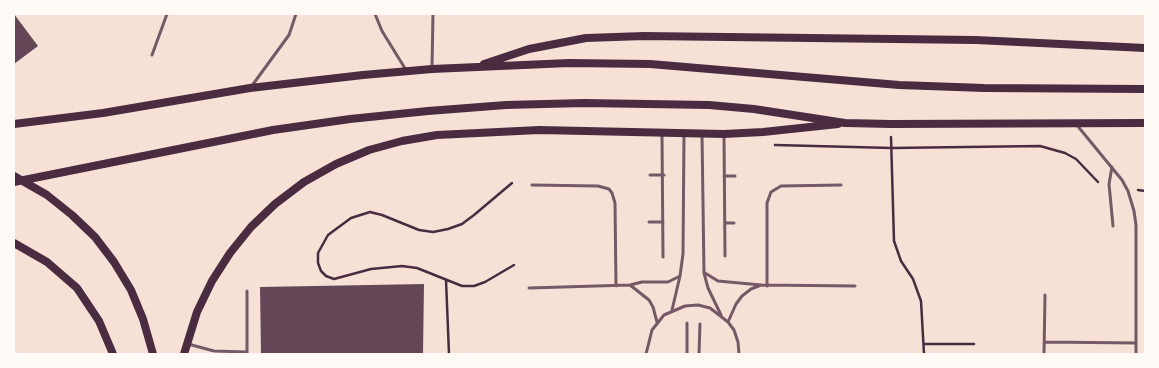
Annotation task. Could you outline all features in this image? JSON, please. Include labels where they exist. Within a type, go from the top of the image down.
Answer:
[{"type":"main road","points":[[475,67],[529,49],[586,38],[644,36],[976,40],[1145,48]]},
{"type":"main road","points":[[14,124],[102,113],[250,88],[432,69],[569,63],[650,64],[900,85],[984,88],[1145,89]]},
{"type":"main road","points":[[14,182],[52,176],[197,144],[273,130],[350,119],[506,106],[584,103],[663,104],[754,109],[846,123],[1145,123]]},
{"type":"main road","points":[[184,354],[186,343],[197,312],[212,281],[230,253],[251,227],[275,204],[304,182],[336,164],[369,150],[437,135],[539,130],[724,134],[770,132],[846,123]]},
{"type":"main road","points":[[14,176],[47,195],[72,215],[95,237],[114,262],[131,290],[143,319],[153,354]]},
{"type":"main road","points":[[14,243],[47,262],[77,288],[99,321],[113,354]]},
{"type":"lane","points":[[152,55],[167,14]]},
{"type":"lane","points":[[250,88],[290,35],[296,14]]},
{"type":"lane","points":[[374,14],[382,31],[407,71]]},
{"type":"lane","points":[[432,69],[433,14]]},
{"type":"lane","points":[[1074,123],[1112,167],[1128,190],[1134,211],[1136,226],[1136,354]]},
{"type":"lane","points":[[662,132],[664,175],[663,257]]},
{"type":"lane","points":[[672,310],[680,276],[683,254],[684,133]]},
{"type":"lane","points":[[702,133],[704,273],[708,288],[721,315]]},
{"type":"lane","points":[[724,134],[725,256]]},
{"type":"lane","points":[[1112,167],[1110,184],[1113,226]]},
{"type":"lane","points":[[650,175],[664,175]]},
{"type":"lane","points":[[724,176],[735,176]]},
{"type":"lane","points":[[532,185],[598,186],[609,189],[615,203],[616,286]]},
{"type":"lane","points":[[767,286],[767,203],[771,192],[781,186],[842,185]]},
{"type":"lane","points":[[649,222],[663,222]]},
{"type":"lane","points":[[725,223],[734,223]]},
{"type":"lane","points":[[704,273],[718,280],[767,286],[855,286]]},
{"type":"lane","points":[[529,288],[616,286],[630,285],[638,282],[668,282],[680,276]]},
{"type":"lane","points":[[630,285],[649,300],[653,307],[657,322]]},
{"type":"lane","points":[[728,322],[736,304],[742,296],[761,285]]},
{"type":"lane","points":[[186,343],[214,351],[248,353],[247,291]]},
{"type":"lane","points":[[1044,354],[1046,296]]},
{"type":"lane","points":[[646,354],[648,339],[657,322],[672,310],[685,306],[698,305],[710,308],[721,315],[728,322],[738,342],[739,354]]},
{"type":"lane","points":[[687,323],[687,354]]},
{"type":"lane","points":[[699,354],[700,324]]},
{"type":"lane","points":[[1045,342],[1136,343]]},
{"type":"path","points":[[891,124],[894,241],[901,261],[913,280],[921,301],[924,354]]},
{"type":"path","points":[[772,145],[892,148],[1026,146],[1052,148],[1076,159],[1092,175],[1100,187]]},
{"type":"path","points":[[512,183],[474,216],[462,224],[448,230],[433,232],[418,230],[394,219],[370,212],[343,222],[328,235],[318,253],[318,263],[321,271],[326,276],[334,279],[371,269],[402,266],[417,268],[462,286],[474,286],[485,282],[514,265]]},
{"type":"path","points":[[446,280],[450,354]]},
{"type":"path","points":[[924,344],[974,344]]},
{"type":"building","points":[[14,14],[38,46],[14,64]]},
{"type":"building","points":[[424,284],[423,354],[261,354],[260,287]]}]
